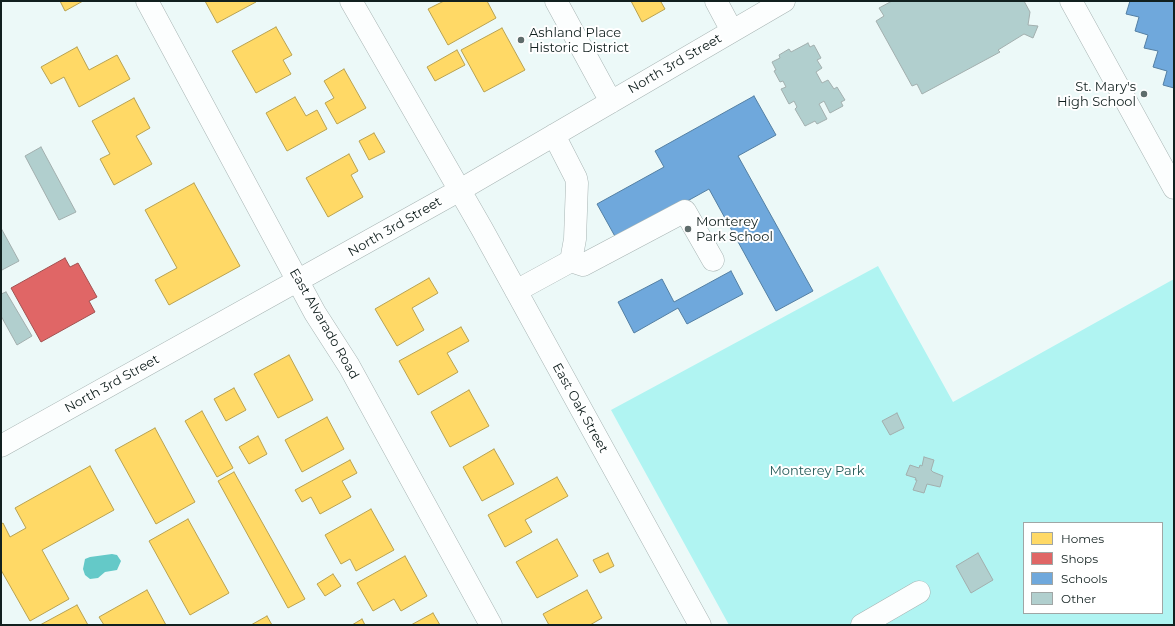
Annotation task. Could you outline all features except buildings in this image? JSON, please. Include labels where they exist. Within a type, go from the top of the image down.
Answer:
[{"type":"street","name":"East Alvarado Road","points":[[147,1],[299,281],[317,317],[349,366],[491,625]]},
{"type":"street","name":"East Oak Street","points":[[351,1],[460,190],[700,625]]},
{"type":"street","points":[[556,1],[611,102]]},
{"type":"street","points":[[716,1],[732,31]]},
{"type":"street","name":"North 3rd Street","points":[[1,446],[460,190],[784,1]]},
{"type":"street","points":[[1071,1],[1170,182]]},
{"type":"street","points":[[554,135],[574,172],[577,183],[575,239],[571,261]]},
{"type":"street","points":[[516,292],[571,261],[583,265],[685,211],[713,260]]},
{"type":"street","points":[[862,625],[919,592]]},
{"type":"green space","name":"Monterey Park","points":[[878,266],[953,402],[1174,279],[1174,625],[729,625],[611,410]]},
{"type":"shaded area","points":[[112,554],[117,555],[121,561],[117,570],[105,572],[98,578],[90,579],[85,575],[83,569],[85,559]]},
{"type":"place","name":"Ashland Place Historic District","points":[[521,40]]},
{"type":"place","name":"St. Mary's High School","points":[[1144,94]]},
{"type":"place","name":"Monterey Park School","points":[[688,229]]}]
